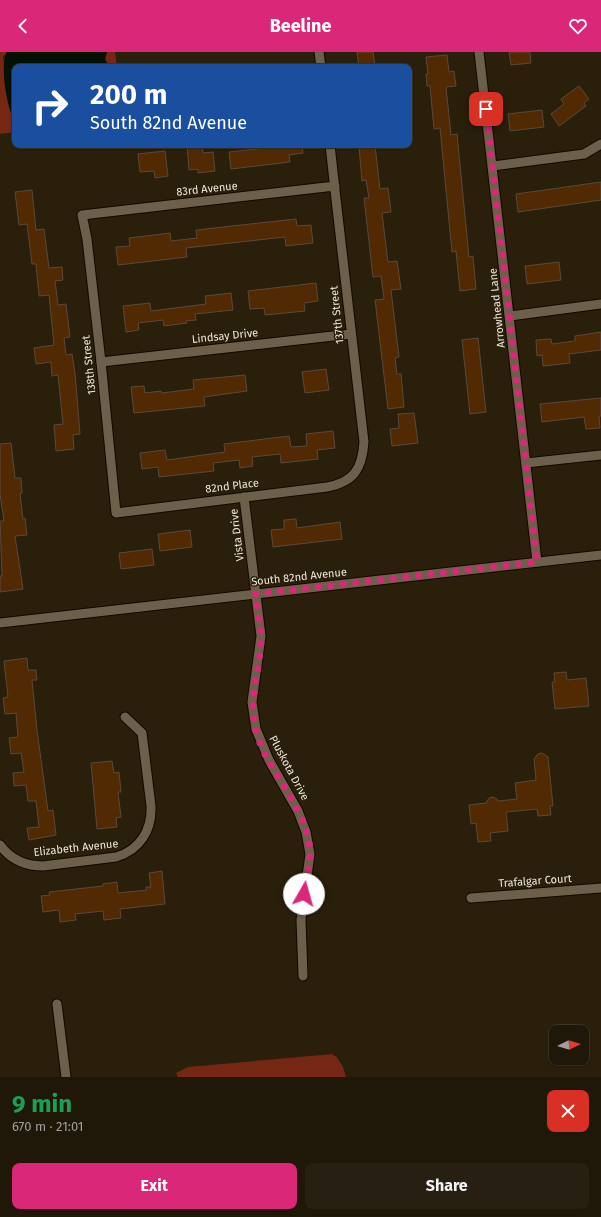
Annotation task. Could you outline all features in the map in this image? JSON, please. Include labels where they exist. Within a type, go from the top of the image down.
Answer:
[{"type":"street","points":[[319,52],[321,64]]},
{"type":"street","name":"Arrowhead Lane","points":[[480,52],[537,562]]},
{"type":"street","points":[[492,166],[584,154],[601,144]]},
{"type":"street","name":"137th Street","points":[[330,148],[364,442],[361,464],[350,479]]},
{"type":"street","name":"83rd Avenue","points":[[82,215],[335,186]]},
{"type":"street","name":"138th Street","points":[[82,215],[87,239],[116,513]]},
{"type":"street","points":[[510,316],[601,304]]},
{"type":"street","name":"Lindsay Drive","points":[[101,362],[351,334]]},
{"type":"street","points":[[526,463],[601,455]]},
{"type":"street","name":"82nd Place","points":[[116,513],[327,487],[337,485],[350,479]]},
{"type":"street","name":"Vista Drive","points":[[244,497],[255,594]]},
{"type":"street","name":"South 82nd Avenue","points":[[0,623],[601,555]]},
{"type":"street","name":"Pluskota Drive","points":[[255,594],[261,636],[252,702],[256,729],[269,760],[298,810],[306,832],[310,854],[301,920],[303,976]]},
{"type":"street","name":"Elizabeth Avenue","points":[[0,845],[16,861],[32,866],[43,866],[116,857],[131,851],[138,845],[149,829],[152,817],[151,806],[142,732],[125,717]]},
{"type":"street","name":"Trafalgar Court","points":[[471,898],[601,888]]},
{"type":"street","points":[[57,1004],[66,1077]]},
{"type":"shaded area","points":[[0,52],[7,52],[3,57],[12,113],[12,132],[0,134]]},
{"type":"shaded area","points":[[7,52],[107,52],[105,59],[108,64],[12,64],[12,113],[7,99],[4,82],[5,58]]},
{"type":"shaded area","points":[[107,52],[115,52],[117,64],[108,64],[105,59]]},
{"type":"shaded area","points":[[333,1054],[343,1067],[346,1077],[178,1077],[176,1073],[188,1067]]},
{"type":"building","points":[[357,52],[373,52],[375,64],[359,64]]},
{"type":"building","points":[[509,52],[530,52],[531,63],[511,65]]},
{"type":"building","points":[[447,55],[449,72],[454,71],[456,86],[446,87],[451,135],[457,134],[469,257],[473,256],[476,289],[460,291],[456,251],[452,252],[440,128],[434,129],[430,86],[427,86],[426,74],[428,74],[426,57]]},
{"type":"building","points":[[579,86],[589,99],[584,103],[586,106],[559,126],[551,114],[564,104],[561,99]]},
{"type":"building","points":[[542,110],[544,127],[510,131],[508,114]]},
{"type":"building","points":[[187,148],[202,148],[203,153],[213,152],[215,171],[198,173],[198,169],[189,170]]},
{"type":"building","points":[[265,148],[302,148],[303,153],[289,155],[290,162],[231,169],[229,152]]},
{"type":"building","points":[[359,148],[375,148],[380,189],[388,188],[391,212],[382,213],[388,262],[397,261],[401,289],[391,290],[399,357],[395,358],[397,374],[401,374],[404,407],[388,409],[375,300],[384,299],[381,276],[373,277],[364,198],[369,198],[366,180],[362,181]]},
{"type":"building","points":[[165,151],[168,176],[155,178],[154,171],[140,172],[138,154]]},
{"type":"building","points":[[601,182],[601,200],[518,212],[516,194]]},
{"type":"building","points":[[32,190],[36,230],[44,229],[49,268],[62,267],[63,280],[55,281],[58,305],[66,304],[70,337],[64,338],[66,355],[72,354],[75,373],[80,434],[73,435],[74,449],[56,451],[54,425],[63,424],[58,375],[52,376],[51,362],[36,364],[34,348],[54,345],[49,295],[39,296],[36,264],[32,264],[27,224],[19,225],[15,192]]},
{"type":"building","points":[[296,219],[297,226],[311,225],[313,243],[286,246],[285,237],[186,248],[187,257],[118,265],[116,247],[130,246],[129,238],[170,233],[171,241],[197,238],[196,230]]},
{"type":"building","points":[[559,262],[561,280],[527,284],[525,266]]},
{"type":"building","points":[[316,283],[318,301],[304,303],[305,311],[265,315],[264,308],[250,309],[248,291]]},
{"type":"building","points":[[231,293],[233,310],[195,314],[196,320],[186,321],[187,323],[164,326],[163,320],[138,323],[139,330],[126,332],[123,306],[150,303],[151,311],[206,304],[205,296]]},
{"type":"building","points":[[601,332],[601,350],[569,354],[570,363],[543,366],[542,355],[537,356],[536,340],[551,339],[552,344],[575,341],[575,336]]},
{"type":"building","points":[[478,338],[486,412],[470,414],[462,340]]},
{"type":"building","points":[[326,369],[329,390],[305,393],[302,372]]},
{"type":"building","points":[[245,375],[247,391],[204,397],[205,406],[134,413],[131,387],[144,386],[145,393],[161,391],[162,393],[194,389],[193,380]]},
{"type":"building","points":[[601,398],[601,416],[599,416],[600,428],[586,429],[584,417],[542,422],[540,404]]},
{"type":"building","points":[[414,413],[418,443],[392,446],[390,429],[399,428],[398,414]]},
{"type":"building","points":[[333,431],[335,448],[317,450],[318,459],[281,463],[280,454],[252,457],[253,466],[240,468],[239,460],[213,463],[214,471],[159,477],[158,467],[142,469],[140,453],[165,450],[167,460],[225,452],[224,444],[289,436],[291,447],[307,446],[306,434]]},
{"type":"building","points":[[11,443],[15,478],[21,478],[22,493],[20,493],[23,519],[25,518],[27,535],[15,536],[23,589],[0,592],[0,576],[2,576],[0,521],[4,521],[0,494],[0,444]]},
{"type":"building","points":[[296,519],[297,528],[340,522],[342,539],[273,547],[271,530],[284,529],[284,520]]},
{"type":"building","points":[[190,530],[192,547],[160,551],[158,534]]},
{"type":"building","points":[[152,549],[154,565],[121,569],[119,553]]},
{"type":"building","points":[[27,658],[28,670],[36,670],[37,680],[32,680],[37,730],[48,811],[53,810],[56,835],[29,840],[27,828],[39,827],[36,801],[28,801],[26,785],[14,786],[13,773],[24,772],[21,753],[11,754],[9,738],[18,737],[16,713],[5,714],[3,698],[8,697],[4,661]]},
{"type":"building","points":[[566,672],[567,680],[586,678],[589,706],[555,709],[552,682],[555,682],[554,673]]},
{"type":"building","points":[[542,753],[548,757],[553,806],[550,806],[551,815],[538,816],[537,809],[506,812],[508,831],[490,833],[491,841],[478,842],[476,823],[471,824],[469,805],[486,803],[489,798],[494,797],[499,801],[517,799],[515,783],[536,780],[534,759],[538,754]]},
{"type":"building","points":[[112,761],[114,773],[119,772],[121,792],[118,792],[121,817],[116,818],[117,827],[97,829],[91,763]]},
{"type":"building","points":[[162,871],[165,904],[120,909],[121,918],[104,920],[103,911],[75,914],[76,920],[60,922],[59,910],[43,912],[41,896],[50,895],[49,892],[103,886],[103,884],[117,882],[118,893],[147,890],[146,887],[151,887],[149,873]]},
{"type":"route","points":[[304,894],[310,854],[306,832],[298,810],[269,760],[256,729],[252,702],[261,636],[255,594],[537,562],[486,109]]}]
